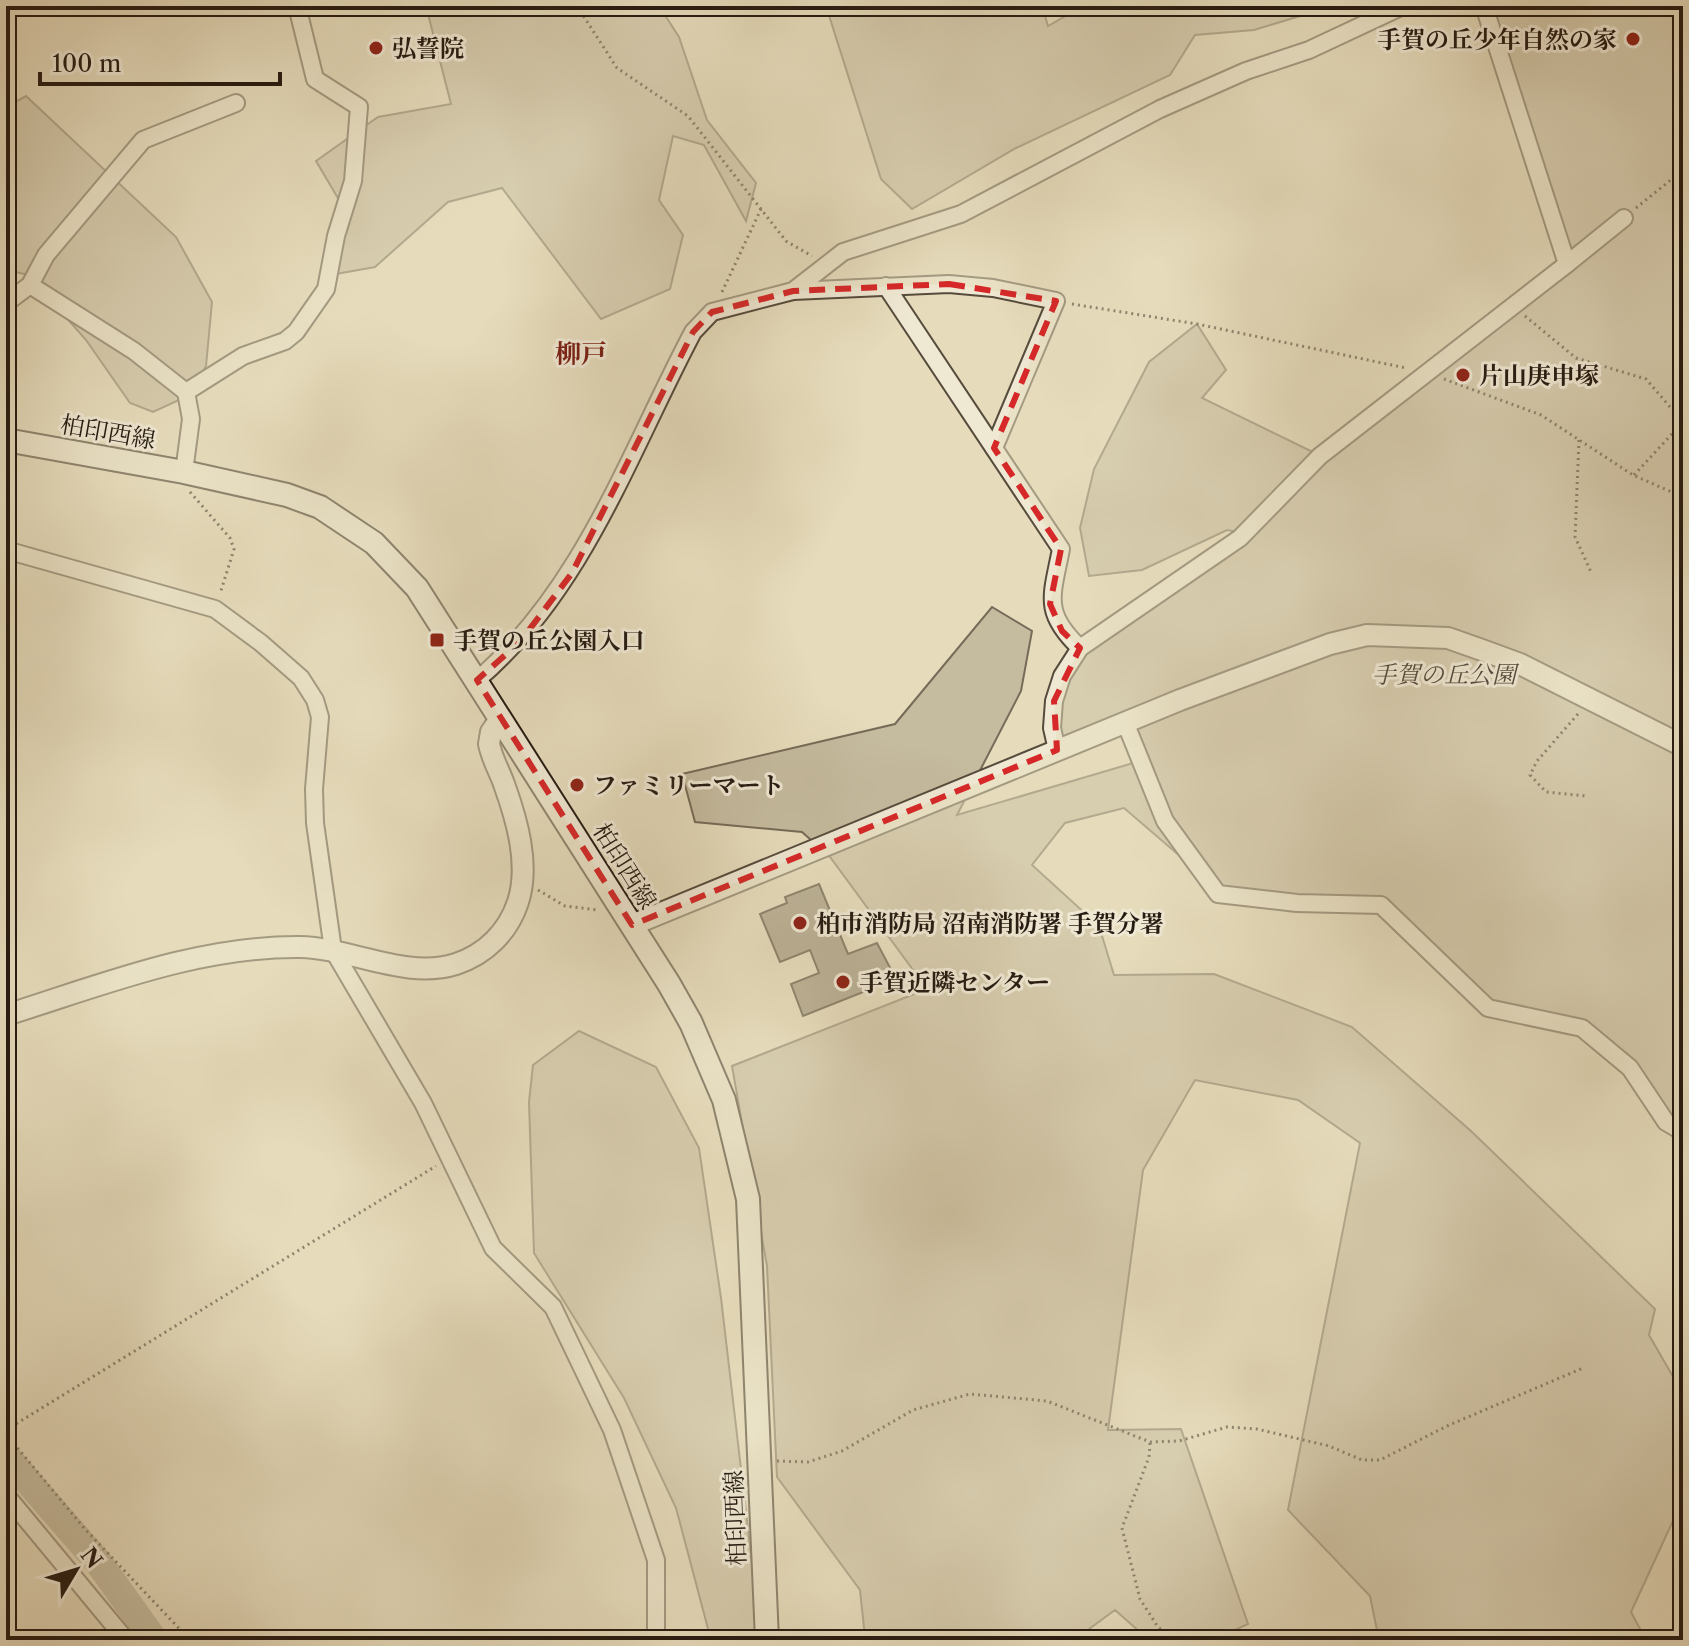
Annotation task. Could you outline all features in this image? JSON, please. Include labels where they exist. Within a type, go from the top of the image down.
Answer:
[{"type":"main road","name":"柏印西線","points":[[6,440],[176,471],[287,495],[320,507],[351,525],[399,564],[477,680],[691,1023],[724,1100],[748,1199],[767,1640]]},
{"type":"street","points":[[186,392],[243,356],[285,341],[296,332],[326,289],[336,236],[353,181],[359,107],[315,79],[297,6]]},
{"type":"street","points":[[793,291],[843,252],[961,214],[1160,109],[1246,71],[1309,50],[1403,6]]},
{"type":"street","points":[[1484,6],[1567,264]]},
{"type":"street","points":[[6,303],[30,285],[46,255],[143,140],[236,103]]},
{"type":"street","points":[[1057,750],[1052,728],[1054,701],[1062,676],[1080,648],[1240,538],[1320,456],[1624,218]]},
{"type":"street","points":[[30,285],[134,351],[186,392],[191,419],[176,471]]},
{"type":"street","points":[[477,680],[520,642],[572,573],[693,332],[712,312],[793,291],[886,286],[993,288],[1056,301],[994,448]]},
{"type":"street","points":[[886,286],[1061,549],[1050,604],[1062,631],[1080,648]]},
{"type":"street","points":[[6,550],[215,609],[301,678],[315,700],[320,717],[314,789],[315,823],[333,950],[393,1048],[493,1248],[553,1307],[612,1430],[656,1560],[656,1640]]},
{"type":"street","points":[[627,917],[1283,660],[1367,635],[1448,638],[1520,664],[1683,746]]},
{"type":"street","points":[[6,1015],[176,961],[251,950],[302,947],[333,950],[427,968],[454,965],[479,954],[502,932],[517,903],[523,879],[521,849],[489,744],[491,732],[500,719]]},
{"type":"street","points":[[1125,722],[1165,821],[1218,894],[1297,903],[1381,905],[1488,1008],[1582,1028],[1630,1068],[1666,1122],[1683,1132]]},
{"type":"street","points":[[6,1495],[126,1640]]},
{"type":"path","points":[[577,6],[617,68],[688,116],[786,241],[827,264]]},
{"type":"path","points":[[1624,218],[1683,170]]},
{"type":"path","points":[[712,312],[761,209]]},
{"type":"path","points":[[1056,301],[1197,324],[1426,372],[1541,415],[1633,475],[1683,497]]},
{"type":"path","points":[[1513,306],[1576,358],[1646,379],[1683,422],[1633,475]]},
{"type":"path","points":[[1579,440],[1575,537],[1591,572]]},
{"type":"path","points":[[176,471],[224,530],[234,549],[215,609]]},
{"type":"path","points":[[1586,796],[1546,792],[1530,775],[1537,761],[1590,699]]},
{"type":"path","points":[[1676,923],[1683,835]]},
{"type":"path","points":[[523,879],[565,906],[627,917]]},
{"type":"path","points":[[190,1640],[84,1528],[6,1432],[449,1158]]},
{"type":"path","points":[[758,1460],[808,1462],[831,1455],[913,1410],[970,1394],[1047,1401],[1150,1442],[1179,1441],[1227,1427],[1257,1429],[1329,1446],[1362,1460],[1380,1460],[1447,1426],[1583,1368]]},
{"type":"path","points":[[1150,1442],[1149,1457],[1122,1528],[1140,1599],[1158,1627],[1173,1640]]},
{"type":"highlighted area","points":[[949,284],[1056,301],[994,448],[1061,549],[1050,604],[1062,631],[1080,648],[1054,701],[1057,750],[632,925],[477,680],[520,642],[572,573],[693,332],[712,312],[793,291]]},
{"type":"green space","points":[[426,6],[659,6],[679,37],[707,120],[756,183],[746,221],[704,145],[673,136],[659,200],[683,235],[670,289],[601,319],[502,188],[448,202],[375,267],[336,274],[342,205],[316,161],[378,117],[451,104]]},
{"type":"green space","points":[[826,6],[1042,6],[1048,26],[1074,11],[1076,6],[1333,6],[1254,30],[1195,35],[1170,75],[1016,148],[912,209],[881,179]]},
{"type":"green space","name":"手賀の丘公園","points":[[1484,6],[1683,6],[1683,1132],[1596,1039],[1488,1008],[1381,905],[1218,894],[1202,875],[1124,808],[1065,823],[1032,865],[1099,926],[1114,975],[1214,974],[1352,1027],[1471,1131],[1655,1309],[1649,1335],[1683,1394],[1683,1499],[1631,1612],[1646,1640],[1379,1640],[1370,1596],[1288,1510],[1360,1143],[1298,1100],[1195,1080],[1143,1170],[1108,1430],[1181,1429],[1248,1624],[1213,1640],[1149,1640],[1115,1610],[1074,1640],[861,1640],[865,1637],[860,1590],[777,1477],[767,1266],[732,1066],[927,989],[830,857],[802,832],[695,822],[682,774],[895,724],[992,607],[1032,631],[1021,691],[957,815],[1140,761],[1125,722],[1057,750],[1052,728],[1069,663],[1244,533],[1227,530],[1142,570],[1089,576],[1080,528],[1094,469],[1149,362],[1197,324],[1226,370],[1202,398],[1321,456],[1567,264]]},
{"type":"green space","points":[[26,96],[176,237],[212,302],[206,366],[190,395],[153,412],[130,403],[86,340],[29,275],[6,270],[6,107]]},
{"type":"green space","points":[[579,1031],[656,1067],[699,1148],[721,1298],[761,1640],[711,1640],[676,1508],[624,1398],[534,1253],[529,1102],[533,1065]]},
{"type":"building","points":[[819,884],[848,954],[877,943],[896,979],[803,1016],[791,984],[819,973],[810,950],[780,962],[760,914],[787,903],[785,897]]},
{"type":"waterway","points":[[6,1456],[99,1563],[154,1640]]},
{"type":"place","name":"手賀の丘少年自然の家","points":[[1633,39]]},
{"type":"place","name":"弘誓院","points":[[376,48]]},
{"type":"place","name":"片山庚申塚","points":[[1463,375]]},
{"type":"place","name":"手賀の丘公園入口","points":[[437,640]]},
{"type":"place","name":"ファミリーマート","points":[[577,785]]},
{"type":"place","name":"柏市消防局 沼南消防署 手賀分署","points":[[800,923]]},
{"type":"place","name":"手賀近隣センター","points":[[843,982]]},
{"type":"district","name":"柳戸","points":[[581,354]]}]
